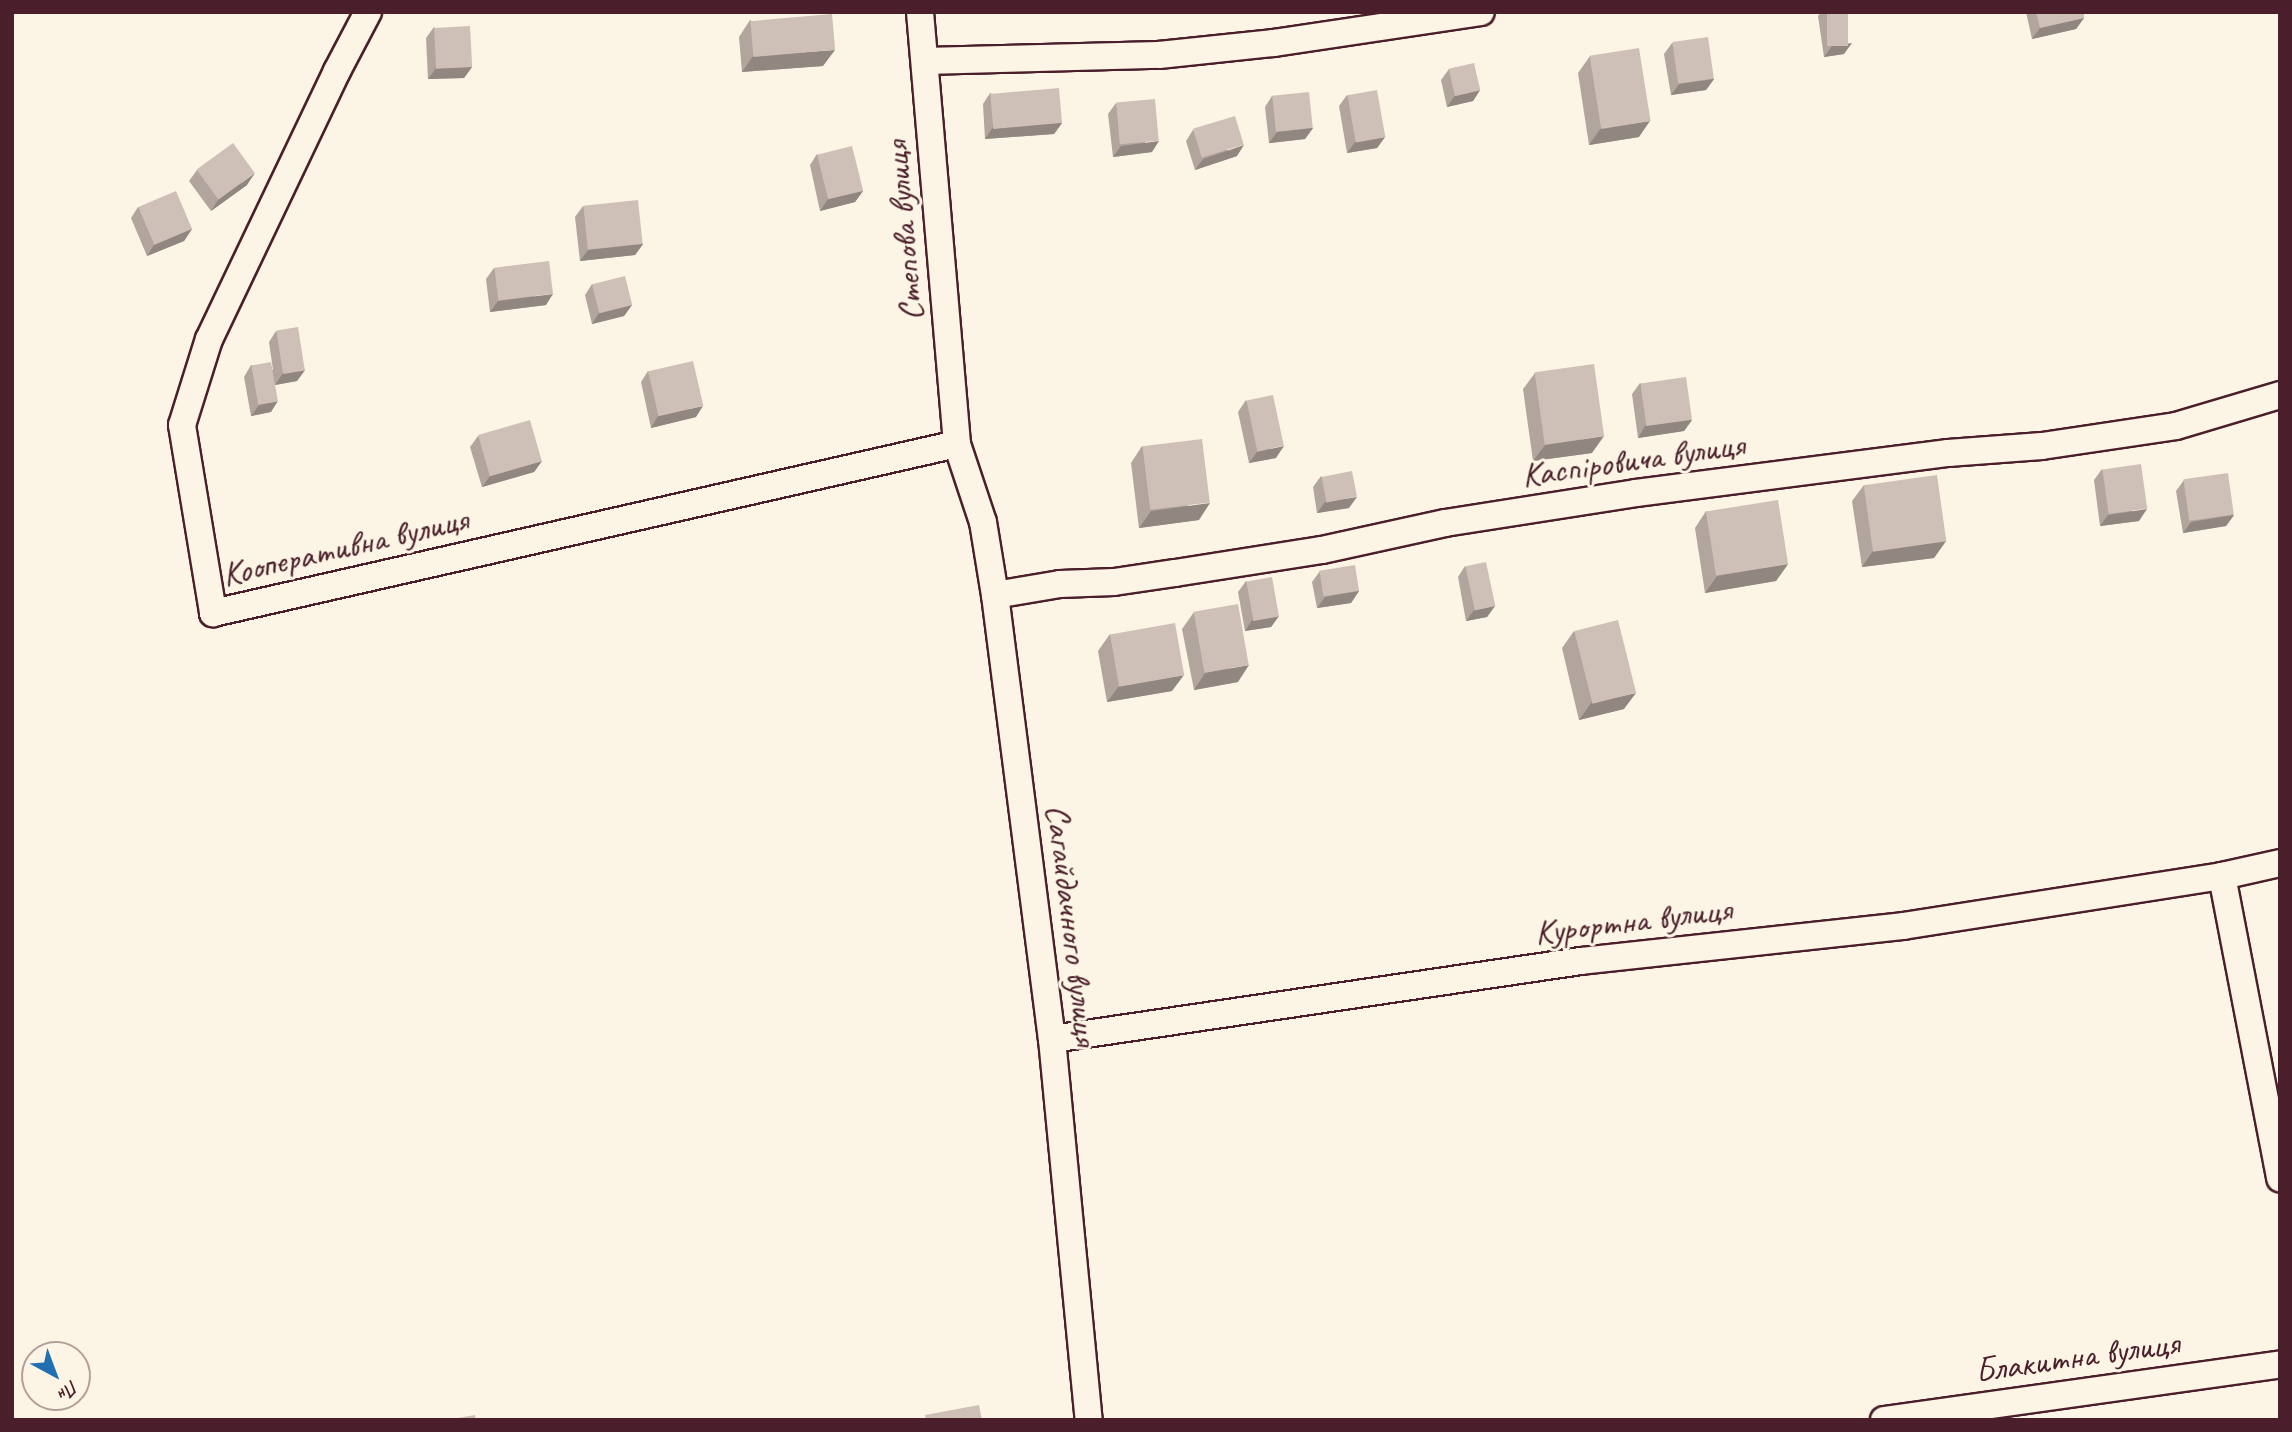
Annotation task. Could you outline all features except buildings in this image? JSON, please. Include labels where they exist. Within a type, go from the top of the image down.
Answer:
[{"type":"street","name":"Кооперативна вулиця","points":[[368,12],[209,339],[182,425],[213,612],[957,444]]},
{"type":"street","name":"Степова вулиця","points":[[920,12],[957,444]]},
{"type":"street","points":[[925,61],[1159,55],[1274,43],[1481,12]]},
{"type":"street","name":"Каспіровича вулиця","points":[[995,595],[1060,584],[1114,582],[1322,550],[1445,523],[1636,493],[1948,453],[2042,446],[2176,426],[2280,395]]},
{"type":"street","name":"Сагайдачного вулиця","points":[[957,444],[983,522],[995,595],[1052,1039],[1089,1420]]},
{"type":"street","name":"Курортна вулиця","points":[[1052,1039],[1581,961],[1903,926],[2222,876],[2280,863]]},
{"type":"street","points":[[2222,876],[2280,1178]]},
{"type":"street","name":"Блакитна вулиця","points":[[1884,1420],[2280,1364]]}]
